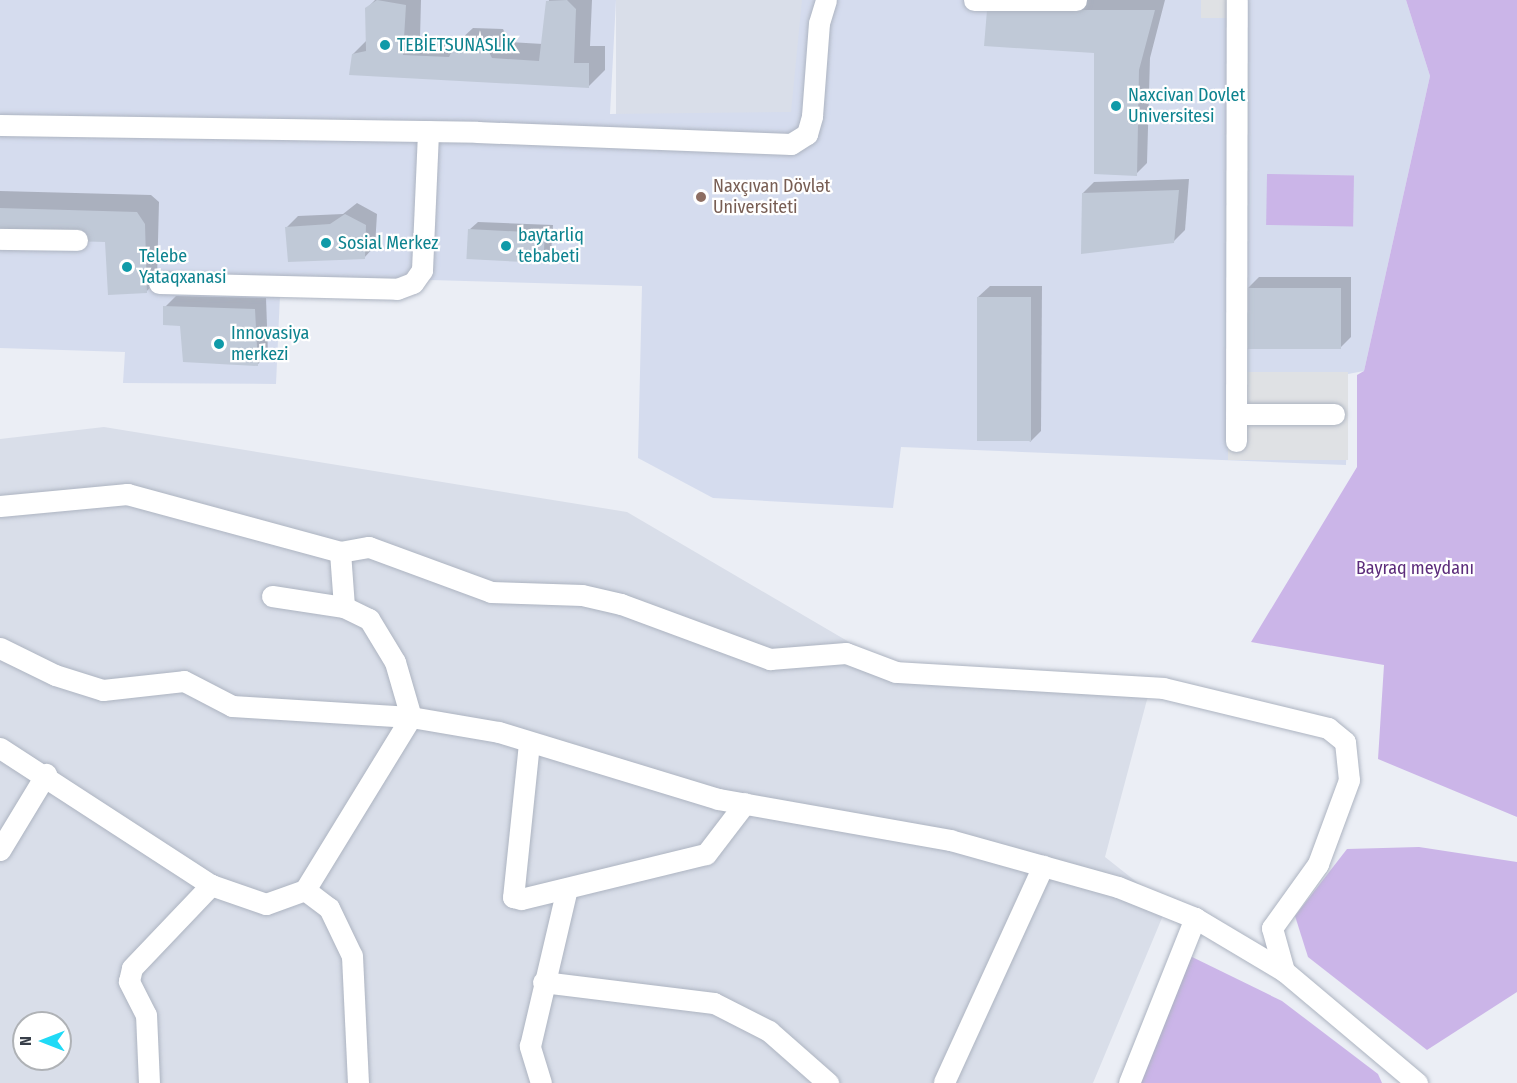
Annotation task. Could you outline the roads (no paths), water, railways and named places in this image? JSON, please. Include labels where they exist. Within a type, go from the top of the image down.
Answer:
[{"type":"street","points":[[0,125],[428,131],[791,144],[807,134],[812,116],[819,23],[826,0]]},
{"type":"street","points":[[974,0],[1076,0]]},
{"type":"street","points":[[1236,441],[1237,0]]},
{"type":"street","points":[[159,283],[397,289],[413,283],[422,270],[428,131]]},
{"type":"street","points":[[0,239],[77,240]]},
{"type":"street","points":[[1236,414],[1334,414]]},
{"type":"street","points":[[0,506],[127,494],[340,552],[369,548],[492,592],[582,595],[621,604],[770,659],[846,653],[896,672],[1163,688],[1328,728],[1345,742],[1349,780],[1318,864],[1272,928],[1284,971]]},
{"type":"street","points":[[340,552],[344,608]]},
{"type":"street","points":[[0,748],[46,774],[211,885],[266,904],[305,890],[411,717],[396,662],[369,620],[344,608],[272,596]]},
{"type":"street","points":[[0,648],[55,675],[103,690],[184,681],[232,706],[411,717],[499,732],[529,743],[745,803],[950,840],[1118,887],[1195,918],[1284,971],[1417,1083]]},
{"type":"street","points":[[529,743],[513,897],[566,892],[706,854],[745,803]]},
{"type":"street","points":[[0,850],[46,774]]},
{"type":"street","points":[[944,1082],[1043,866]]},
{"type":"street","points":[[149,1083],[146,1015],[129,981],[132,968],[211,885]]},
{"type":"street","points":[[305,890],[329,908],[352,956],[358,1083]]},
{"type":"street","points":[[541,1083],[530,1046],[543,982],[566,892]]},
{"type":"street","points":[[1129,1083],[1195,918]]},
{"type":"street","points":[[543,982],[714,1003],[769,1031],[828,1083]]},
{"type":"place","name":"TEBİETSUNASLİK","points":[[385,45]]},
{"type":"place","name":"Naxcivan Dovlet Universitesi","points":[[1116,106]]},
{"type":"place","name":"Naxçıvan Dövlət Universiteti","points":[[701,197]]},
{"type":"place","name":"Sosial Merkez","points":[[326,243]]},
{"type":"place","name":"baytarliq tebabeti","points":[[506,246]]},
{"type":"place","name":"Telebe Yataqxanasi","points":[[127,267]]},
{"type":"place","name":"Innovasiya merkezi","points":[[219,344]]},
{"type":"park label","name":"Bayraq meydanı","points":[[1415,568]]}]
